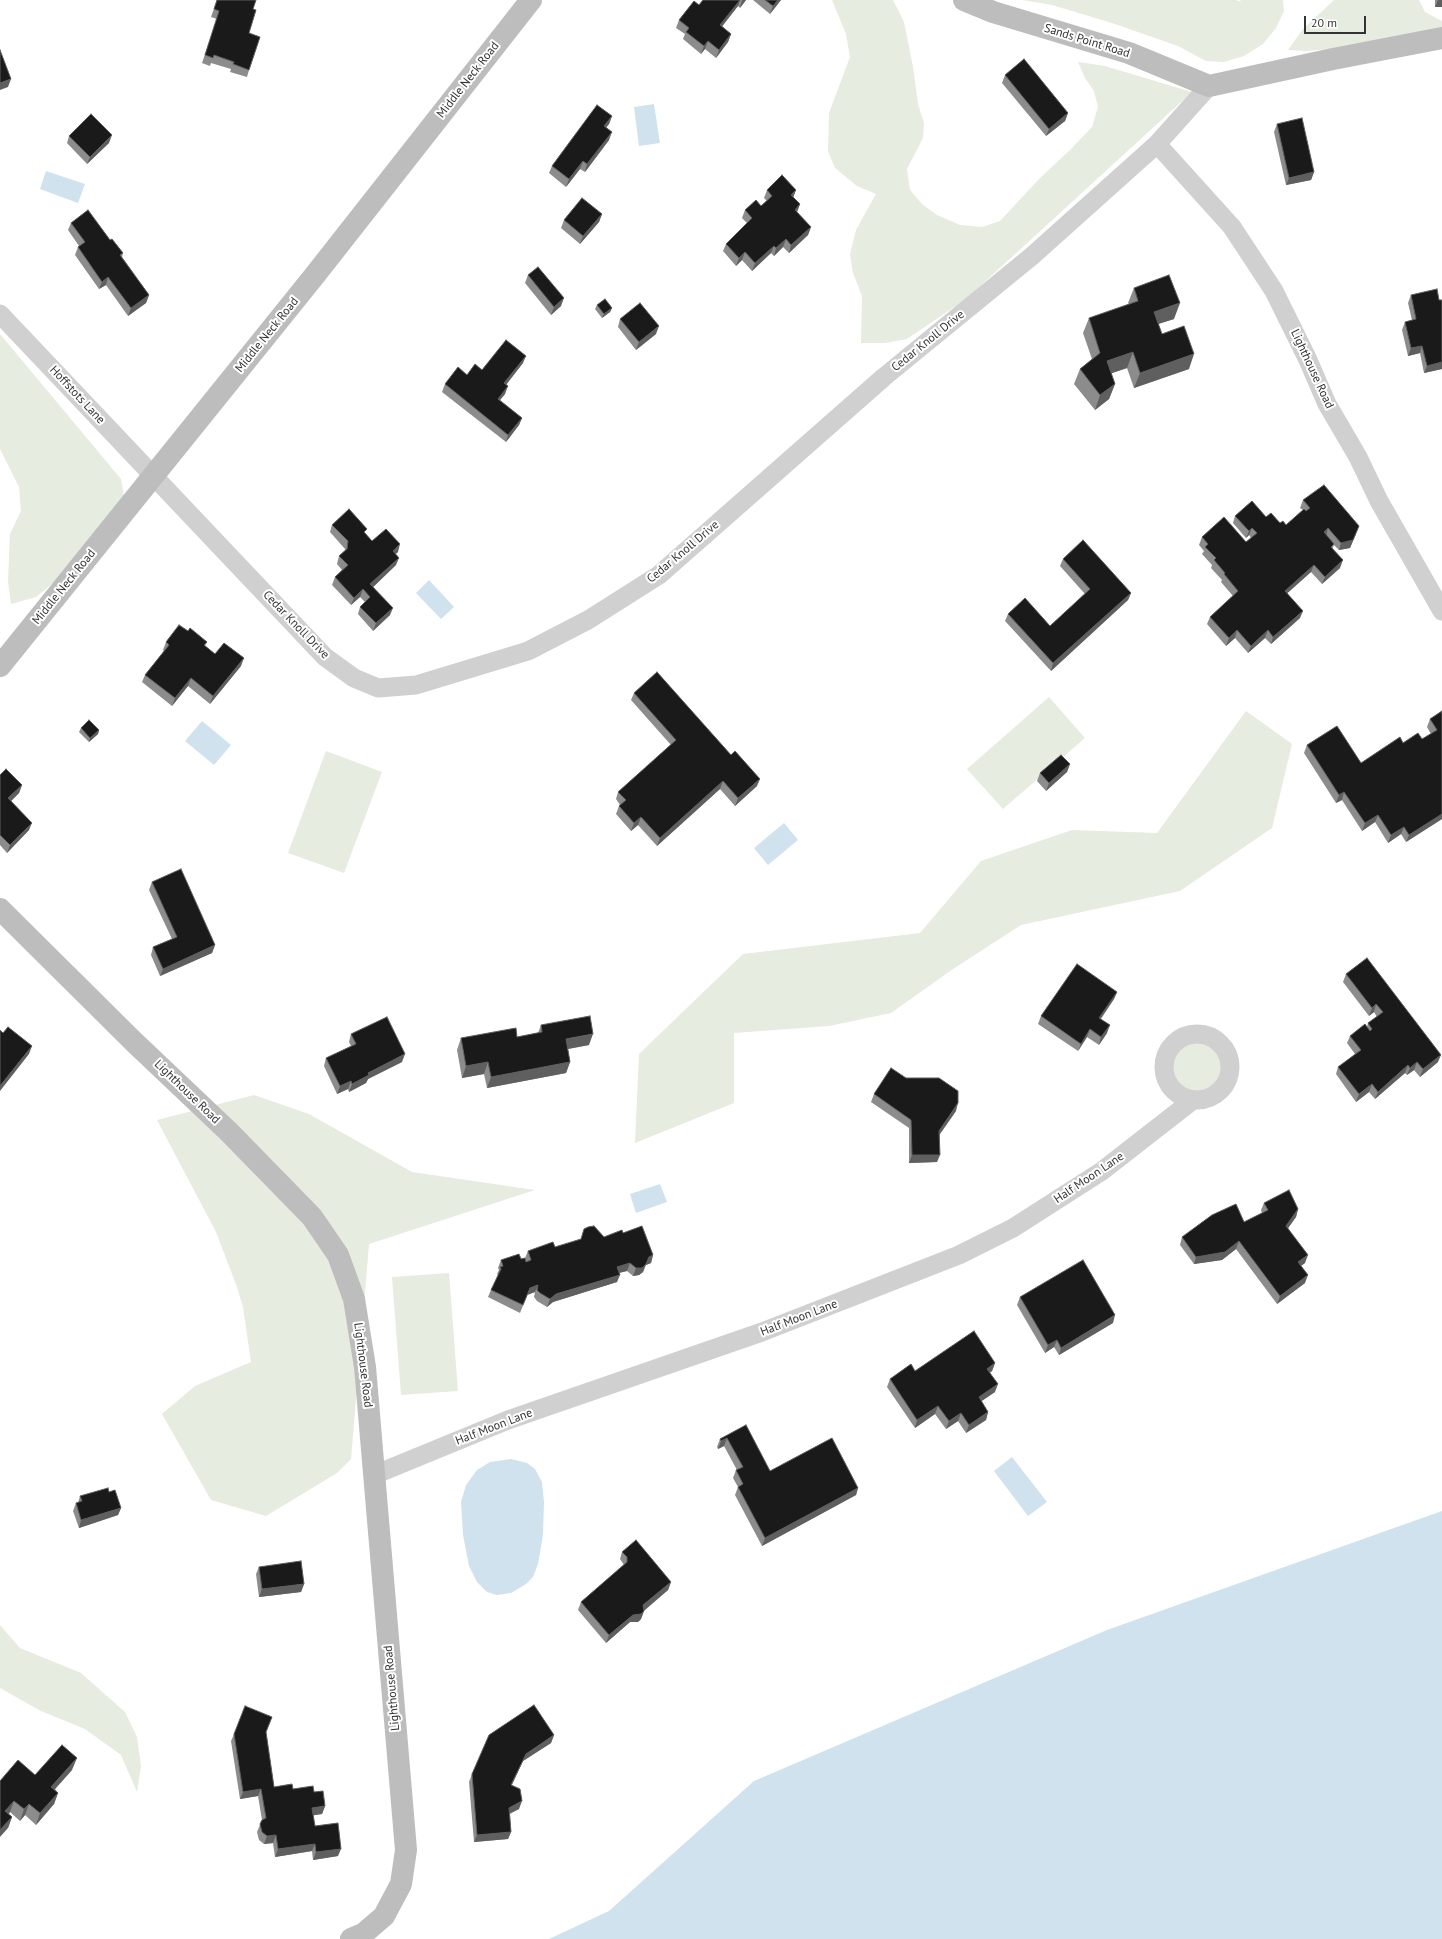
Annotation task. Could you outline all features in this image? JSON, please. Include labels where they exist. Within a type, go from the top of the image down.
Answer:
[{"type":"street","name":"Middle Neck Road","points":[[0,666],[316,275],[531,0]]},
{"type":"street","name":"Sands Point Road","points":[[964,0],[993,12],[1129,53],[1209,86]]},
{"type":"street","points":[[1157,144],[1209,86],[1442,38]]},
{"type":"street","name":"Cedar Knoll Drive","points":[[154,476],[326,657],[354,678],[378,688],[416,685],[528,651],[588,620],[659,575],[884,377],[1032,256],[1157,144]]},
{"type":"street","name":"Lighthouse Road","points":[[1157,144],[1232,227],[1274,291],[1308,360],[1327,404],[1358,457],[1379,501],[1442,611]]},
{"type":"street","name":"Hoffstots Lane","points":[[0,314],[154,476]]},
{"type":"street","name":"Lighthouse Road","points":[[0,909],[133,1041],[229,1132],[312,1217],[338,1255],[354,1299],[366,1367],[406,1850],[401,1884],[384,1916],[362,1934],[351,1939]]},
{"type":"street","name":"Half Moon Lane","points":[[374,1475],[508,1420],[762,1332],[959,1255],[1013,1228],[1102,1171],[1193,1100]]},
{"type":"shaded area","points":[[832,0],[893,0],[904,22],[913,67],[918,104],[924,123],[923,138],[907,169],[910,190],[922,204],[937,215],[960,225],[982,227],[1000,221],[1040,178],[1092,127],[1098,107],[1094,91],[1085,78],[1078,62],[1105,66],[1192,92],[966,299],[907,339],[885,343],[861,343],[862,296],[853,273],[850,254],[856,230],[876,194],[857,186],[835,168],[828,151],[829,113],[850,57],[846,34]]},
{"type":"shaded area","points":[[1022,0],[1236,0],[1241,2],[1240,0],[1283,0],[1284,11],[1276,28],[1263,44],[1244,56],[1224,62],[1206,61],[1178,46],[1112,23],[1052,5]]},
{"type":"shaded area","points":[[1334,0],[1419,0],[1425,12],[1442,21],[1442,28],[1330,49],[1306,51],[1288,50],[1303,29]]},
{"type":"shaded area","points":[[0,334],[121,479],[124,496],[59,578],[36,597],[11,604],[8,581],[10,534],[21,511],[19,487],[0,449]]},
{"type":"shaded area","points":[[1049,697],[1085,738],[1003,809],[967,769]]},
{"type":"shaded area","points":[[1246,711],[1292,744],[1272,828],[1180,891],[1021,925],[953,969],[891,1013],[829,1026],[734,1033],[734,1103],[635,1143],[639,1054],[743,954],[920,933],[981,861],[1072,830],[1157,833]]},
{"type":"shaded area","points":[[326,751],[382,772],[344,873],[288,853]]},
{"type":"shaded area","points":[[1197,1042],[1207,1044],[1215,1050],[1221,1058],[1223,1068],[1221,1078],[1215,1086],[1207,1092],[1197,1094],[1187,1092],[1179,1086],[1173,1078],[1171,1068],[1173,1058],[1179,1050],[1187,1044]]},
{"type":"shaded area","points":[[254,1095],[309,1114],[412,1172],[535,1190],[369,1244],[351,1459],[337,1473],[266,1516],[211,1500],[162,1414],[195,1386],[251,1362],[243,1307],[216,1232],[157,1120]]},
{"type":"shaded area","points":[[449,1273],[458,1391],[401,1395],[392,1277]]},
{"type":"shaded area","points":[[0,1625],[20,1648],[81,1673],[125,1712],[137,1737],[141,1766],[137,1792],[121,1755],[85,1729],[41,1711],[0,1688]]},
{"type":"water","points":[[654,104],[660,143],[639,146],[634,107]]},
{"type":"water","points":[[46,171],[85,184],[78,203],[40,189]]},
{"type":"water","points":[[429,580],[454,607],[441,619],[416,593]]},
{"type":"water","points":[[202,721],[231,745],[214,765],[185,741]]},
{"type":"water","points":[[784,823],[798,840],[768,865],[754,848]]},
{"type":"water","points":[[660,1184],[667,1202],[636,1213],[630,1194]]},
{"type":"water","points":[[1012,1457],[1047,1502],[1028,1516],[994,1471]]},
{"type":"water","points":[[511,1459],[527,1463],[535,1469],[542,1482],[544,1502],[543,1535],[538,1564],[533,1577],[526,1584],[511,1593],[497,1595],[487,1592],[477,1582],[469,1566],[463,1535],[461,1502],[466,1485],[477,1470],[490,1462]]},
{"type":"water","points":[[1442,1511],[1442,1939],[549,1939],[609,1911],[754,1781],[1107,1630]]},
{"type":"building","points":[[217,0],[256,0],[253,9],[256,10],[249,33],[260,37],[249,70],[233,64],[234,62],[214,55],[213,58],[205,55],[219,11],[214,9]]},
{"type":"building","points":[[703,0],[740,0],[720,25],[731,34],[719,50],[708,41],[704,46],[686,32],[689,28],[679,20],[694,1],[699,5]]},
{"type":"building","points":[[765,0],[778,0],[773,6]]},
{"type":"building","points":[[0,50],[11,79],[0,83]]},
{"type":"building","points":[[1024,59],[1068,113],[1049,129],[1005,75]]},
{"type":"building","points":[[597,105],[612,116],[604,126],[612,132],[587,164],[583,161],[569,179],[552,166]]},
{"type":"building","points":[[91,114],[112,135],[90,157],[69,136]]},
{"type":"building","points":[[1302,118],[1314,172],[1289,178],[1277,124]]},
{"type":"building","points":[[782,175],[796,190],[791,195],[800,204],[795,210],[811,227],[791,245],[786,239],[776,248],[774,246],[755,263],[745,252],[739,258],[726,244],[752,218],[745,210],[756,200],[761,206],[772,196],[767,190]]},
{"type":"building","points":[[582,198],[602,214],[583,236],[564,220]]},
{"type":"building","points":[[88,210],[110,240],[112,239],[123,253],[120,255],[149,295],[131,308],[108,277],[102,282],[78,247],[85,242],[71,223]]},
{"type":"building","points":[[538,267],[564,298],[554,307],[528,275]]},
{"type":"building","points":[[1169,275],[1180,303],[1154,312],[1162,334],[1184,326],[1194,354],[1140,373],[1133,352],[1107,361],[1115,384],[1100,395],[1080,369],[1100,353],[1089,318],[1138,301],[1134,288]]},
{"type":"building","points":[[1437,289],[1439,300],[1442,300],[1442,362],[1427,366],[1422,346],[1411,348],[1405,322],[1416,319],[1411,295]]},
{"type":"building","points":[[605,299],[612,308],[604,314],[597,305]]},
{"type":"building","points":[[640,303],[659,326],[639,342],[620,319]]},
{"type":"building","points":[[506,340],[526,356],[504,383],[508,386],[498,399],[522,418],[508,435],[445,384],[458,367],[467,375],[475,364],[482,370]]},
{"type":"building","points":[[1324,485],[1359,526],[1353,540],[1341,543],[1328,528],[1324,532],[1334,544],[1331,547],[1343,560],[1325,577],[1314,565],[1285,591],[1303,611],[1273,637],[1268,630],[1251,646],[1237,630],[1229,638],[1210,617],[1238,591],[1214,560],[1216,558],[1205,547],[1208,544],[1202,537],[1224,517],[1246,542],[1257,533],[1252,528],[1249,531],[1235,516],[1252,501],[1266,517],[1271,513],[1280,523],[1283,521],[1286,525],[1304,509],[1306,511],[1310,508],[1303,500]]},
{"type":"building","points":[[349,509],[367,529],[364,532],[372,541],[386,529],[400,544],[393,551],[399,558],[370,584],[393,608],[376,623],[360,607],[370,597],[363,589],[354,598],[335,577],[348,565],[339,556],[347,549],[348,541],[332,525]]},
{"type":"building","points":[[1083,540],[1131,593],[1053,663],[1008,614],[1025,598],[1050,626],[1090,589],[1063,559]]},
{"type":"building","points":[[179,625],[188,631],[190,628],[207,642],[204,645],[215,654],[224,643],[244,658],[213,696],[191,678],[175,698],[145,675],[169,645],[166,642]]},
{"type":"building","points":[[657,672],[731,755],[735,751],[760,779],[738,798],[723,781],[660,838],[641,817],[634,823],[619,806],[626,800],[618,792],[676,740],[634,693]]},
{"type":"building","points":[[1442,711],[1442,814],[1409,835],[1404,827],[1391,835],[1378,815],[1365,823],[1344,792],[1339,795],[1307,745],[1337,726],[1361,763],[1400,737],[1403,743],[1418,733],[1422,739],[1437,730],[1430,719]]},
{"type":"building","points":[[89,720],[99,730],[90,738],[81,728]]},
{"type":"building","points":[[1061,755],[1070,764],[1049,783],[1040,773]]},
{"type":"building","points":[[6,769],[22,785],[8,798],[32,823],[10,845],[0,835],[0,775]]},
{"type":"building","points":[[181,869],[215,945],[163,969],[153,947],[177,937],[152,882]]},
{"type":"building","points":[[1367,958],[1441,1055],[1423,1069],[1417,1062],[1410,1068],[1408,1065],[1378,1092],[1372,1084],[1359,1094],[1338,1067],[1361,1050],[1350,1036],[1365,1024],[1370,1031],[1372,1029],[1368,1023],[1383,1012],[1376,1004],[1372,1008],[1346,974]]},
{"type":"building","points":[[1077,964],[1117,992],[1099,1018],[1110,1025],[1101,1037],[1090,1029],[1081,1044],[1041,1016]]},
{"type":"building","points":[[590,1016],[593,1034],[566,1039],[570,1062],[491,1077],[488,1062],[466,1066],[461,1038],[516,1028],[517,1037],[542,1032],[541,1025]]},
{"type":"building","points":[[387,1017],[405,1054],[368,1073],[369,1075],[352,1084],[351,1081],[340,1086],[326,1058],[356,1044],[351,1034]]},
{"type":"building","points":[[8,1027],[32,1046],[0,1086],[0,1030],[3,1033]]},
{"type":"building","points":[[891,1068],[906,1078],[939,1078],[958,1091],[958,1103],[939,1131],[940,1155],[912,1155],[911,1120],[874,1094]]},
{"type":"building","points":[[1289,1190],[1298,1209],[1286,1226],[1308,1255],[1298,1262],[1308,1275],[1280,1296],[1239,1241],[1225,1252],[1196,1257],[1182,1237],[1212,1215],[1236,1204],[1244,1222],[1268,1210],[1264,1203]]},
{"type":"building","points":[[594,1226],[604,1237],[622,1230],[623,1233],[642,1226],[653,1255],[649,1257],[646,1264],[642,1268],[636,1268],[630,1263],[617,1267],[620,1275],[556,1294],[550,1299],[537,1290],[538,1285],[530,1288],[523,1305],[491,1290],[501,1269],[500,1267],[503,1266],[501,1260],[519,1254],[521,1259],[525,1258],[526,1262],[531,1260],[528,1251],[553,1242],[555,1247],[581,1239],[584,1229]]},
{"type":"building","points":[[1083,1260],[1115,1315],[1061,1348],[1057,1340],[1048,1345],[1020,1297]]},
{"type":"building","points":[[974,1331],[995,1363],[987,1369],[998,1384],[979,1397],[988,1412],[969,1425],[961,1413],[949,1421],[938,1406],[917,1420],[890,1379],[911,1364],[915,1371]]},
{"type":"building","points":[[746,1425],[770,1471],[832,1438],[858,1488],[765,1538],[738,1487],[743,1484],[736,1470],[743,1467],[727,1438],[721,1441],[720,1439]]},
{"type":"building","points":[[108,1488],[109,1492],[115,1490],[121,1508],[81,1520],[76,1503],[82,1501],[80,1496]]},
{"type":"building","points":[[636,1540],[671,1582],[643,1605],[644,1611],[641,1614],[633,1615],[609,1635],[581,1602],[627,1562],[627,1557],[622,1552]]},
{"type":"building","points":[[301,1561],[304,1584],[262,1589],[259,1567]]},
{"type":"building","points":[[534,1705],[554,1735],[526,1754],[511,1785],[520,1789],[522,1801],[509,1808],[511,1832],[477,1835],[472,1774],[489,1735]]},
{"type":"building","points":[[245,1706],[272,1717],[266,1732],[274,1787],[292,1784],[293,1789],[313,1786],[314,1792],[323,1791],[325,1806],[312,1808],[315,1826],[338,1823],[341,1849],[316,1852],[315,1844],[278,1849],[276,1835],[267,1836],[262,1832],[260,1824],[262,1820],[266,1818],[261,1789],[243,1792],[234,1734]]},
{"type":"building","points":[[62,1745],[77,1758],[51,1787],[58,1793],[40,1813],[29,1804],[24,1809],[14,1801],[5,1811],[12,1817],[0,1830],[0,1781],[18,1760],[35,1775]]}]
